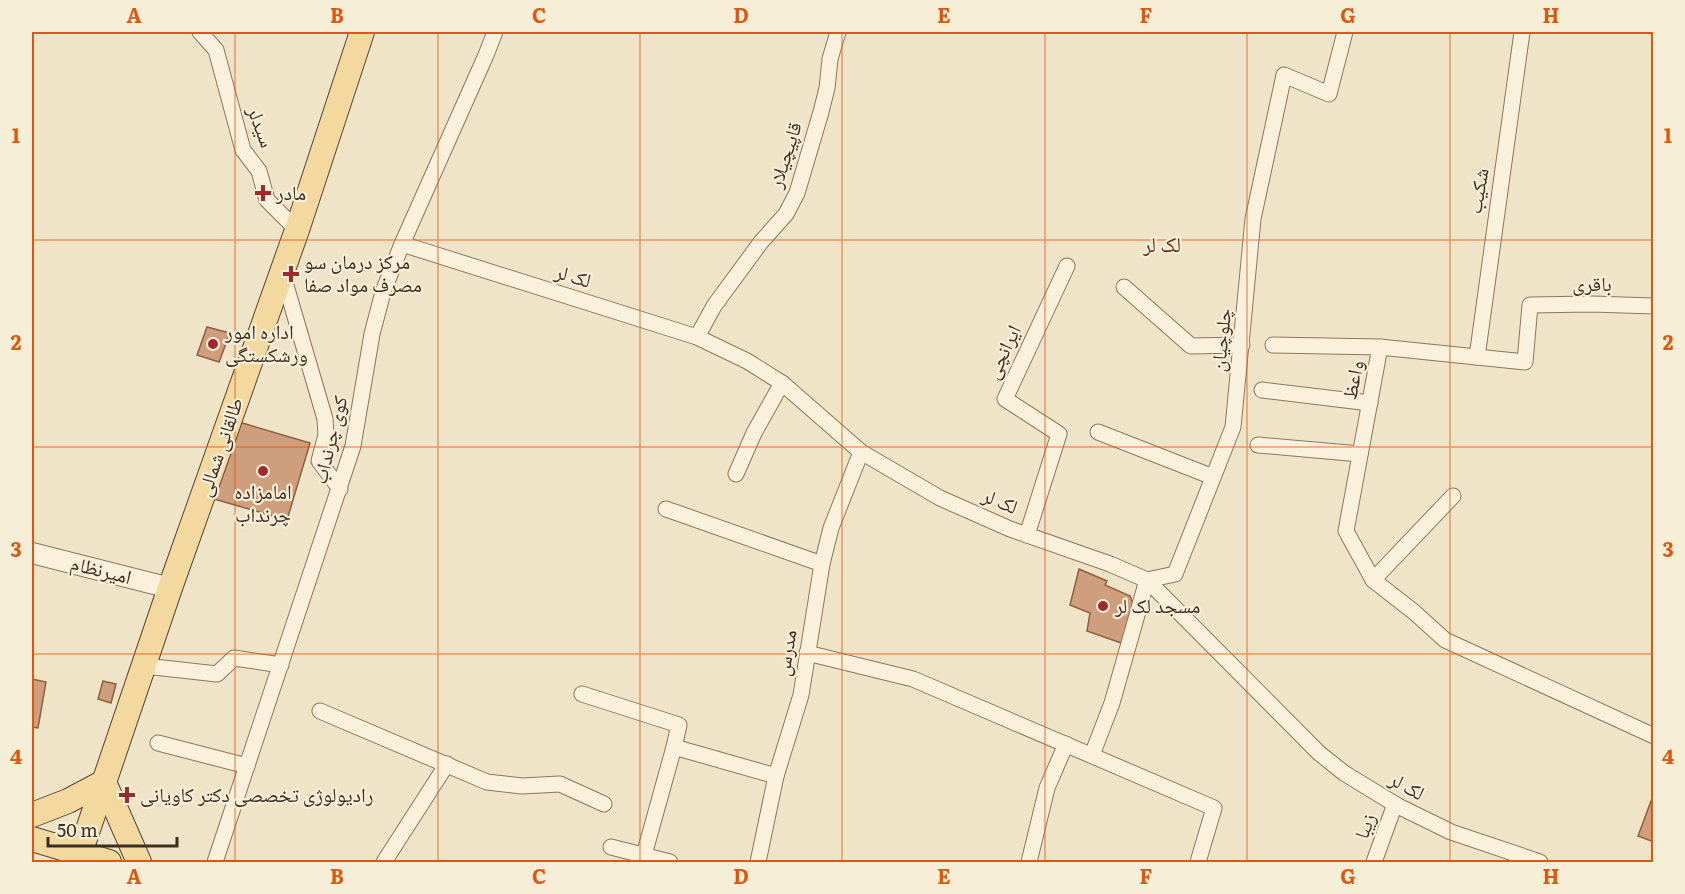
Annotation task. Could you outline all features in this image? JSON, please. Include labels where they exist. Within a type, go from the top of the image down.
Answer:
[{"type":"main road","name":"طالقانی شمالی","points":[[79,858],[170,588],[297,230],[362,32]]},
{"type":"main road","points":[[32,815],[68,801],[104,782],[139,862]]},
{"type":"main road","points":[[32,839],[79,858],[109,862]]},
{"type":"street","name":"سیدلر","points":[[200,32],[216,50],[243,150],[259,171],[267,200],[297,230]]},
{"type":"street","name":"کوی چرنداب","points":[[215,862],[353,446],[372,334],[383,292],[495,32]]},
{"type":"street","name":"قاپیچیلار","points":[[697,337],[714,306],[761,242],[786,214],[796,193],[825,96],[830,59],[838,32]]},
{"type":"street","name":"چلوچیان","points":[[1147,580],[1175,574],[1233,427],[1253,219],[1284,75],[1329,93],[1346,32]]},
{"type":"street","name":"شکیب","points":[[1477,357],[1522,32]]},
{"type":"street","name":"لک لر","points":[[402,244],[697,337],[747,361],[782,383],[861,452],[940,498],[1027,535],[1110,564],[1147,580],[1319,753],[1344,773],[1395,804],[1451,832],[1540,862]]},
{"type":"street","name":"ایرانچی","points":[[1027,535],[1059,434],[1005,399],[1067,266]]},
{"type":"street","points":[[282,271],[326,419],[326,435],[319,461],[340,489]]},
{"type":"street","points":[[1124,287],[1191,346],[1242,345]]},
{"type":"street","name":"واعظ","points":[[1530,305],[1525,362],[1380,347],[1346,531],[1372,580],[1414,612],[1445,640],[1653,736]]},
{"type":"street","name":"باقری","points":[[1530,305],[1653,306]]},
{"type":"street","points":[[1273,345],[1380,347]]},
{"type":"street","points":[[736,474],[754,433],[782,383]]},
{"type":"street","points":[[1262,390],[1370,403]]},
{"type":"street","points":[[1098,432],[1213,477]]},
{"type":"street","points":[[1258,445],[1360,454]]},
{"type":"street","name":"مدرس","points":[[758,862],[776,776],[801,695],[822,564],[831,528],[861,452]]},
{"type":"street","points":[[1372,580],[1453,496]]},
{"type":"street","points":[[666,509],[822,564]]},
{"type":"street","name":"امیرنظام","points":[[32,553],[170,588]]},
{"type":"street","points":[[1092,755],[1112,703],[1147,580]]},
{"type":"street","points":[[807,653],[913,679],[1214,808],[1198,862]]},
{"type":"street","points":[[145,666],[217,674],[234,658],[281,665]]},
{"type":"street","points":[[582,694],[679,725],[644,855]]},
{"type":"street","points":[[320,711],[486,782],[522,786],[560,784],[604,804]]},
{"type":"street","points":[[158,743],[247,766]]},
{"type":"street","points":[[1029,862],[1047,788],[1066,744]]},
{"type":"street","points":[[674,747],[776,776]]},
{"type":"street","points":[[384,862],[447,765]]},
{"type":"street","name":"زیبا","points":[[1374,862],[1395,804]]},
{"type":"street","points":[[612,847],[670,862]]},
{"type":"building","name":"اداره امور ورشکستگی","points":[[207,327],[230,333],[219,362],[197,355]]},
{"type":"building","name":"امامزاده چرنداب","points":[[239,422],[310,443],[287,520],[214,499]]},
{"type":"building","name":"مسجد لک لر","points":[[1079,569],[1107,581],[1105,585],[1130,596],[1134,606],[1124,644],[1087,631],[1090,613],[1070,605]]},
{"type":"building","points":[[32,679],[46,682],[38,728],[32,727]]},
{"type":"building","points":[[103,681],[116,684],[111,703],[98,699]]},
{"type":"building","points":[[1654,793],[1654,842],[1638,836]]},
{"type":"place","name":"مادر","points":[[263,193]]},
{"type":"place","name":"مرکز درمان سو مصرف مواد صفا","points":[[291,274]]},
{"type":"place","name":"اداره امور ورشکستگی","points":[[213,344]]},
{"type":"place","name":"امامزاده چرنداب","points":[[263,471]]},
{"type":"place","name":"مسجد لک لر","points":[[1103,606]]},
{"type":"place","name":"رادیولوژی تخصصی دکتر کاویانی","points":[[127,795]]},
{"type":"district","name":"لک لر","points":[[1162,245]]}]
